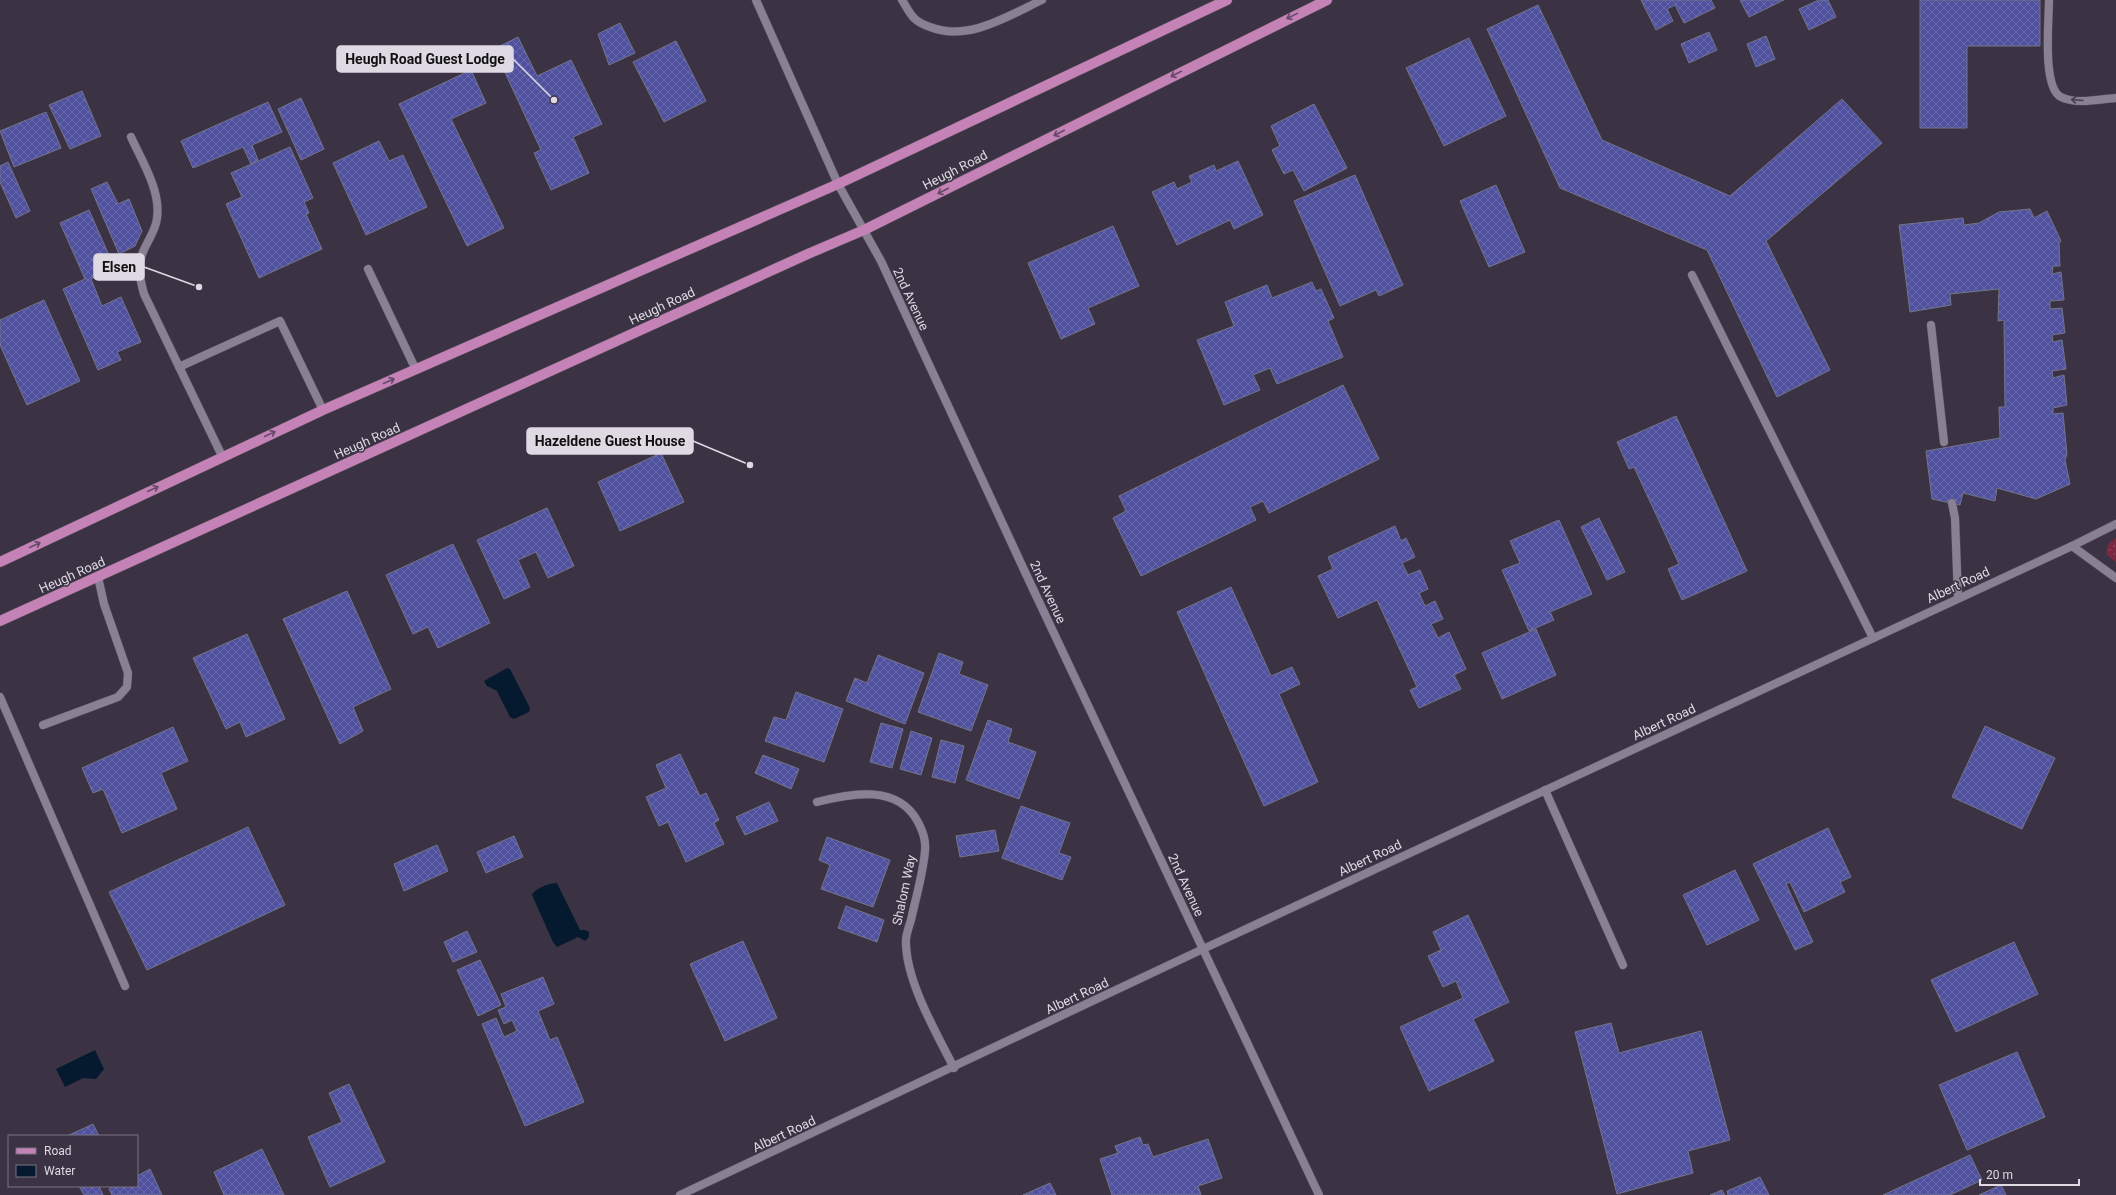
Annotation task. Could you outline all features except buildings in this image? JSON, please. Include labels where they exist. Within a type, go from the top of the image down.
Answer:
[{"type":"main road","points":[[0,562],[222,456],[323,410],[838,184],[1227,0]]},
{"type":"main road","name":"Heugh Road","points":[[0,621],[98,578],[810,253],[864,230],[1327,0]]},
{"type":"street","name":"2nd Avenue","points":[[756,0],[838,184],[881,261],[1319,1195]]},
{"type":"street","points":[[902,0],[914,19],[924,25],[940,31],[959,32],[991,24],[1042,0]]},
{"type":"street","points":[[2049,0],[2048,66],[2054,90],[2060,97],[2072,99],[2116,98]]},
{"type":"street","points":[[132,137],[155,192],[158,204],[155,229],[142,254],[140,268],[144,294],[222,456]]},
{"type":"street","points":[[368,269],[416,370]]},
{"type":"street","points":[[1692,275],[1873,638]]},
{"type":"street","points":[[179,367],[280,321],[323,410]]},
{"type":"street","points":[[1931,325],[1944,442]]},
{"type":"street","points":[[1952,503],[1955,518],[1958,598]]},
{"type":"street","name":"Albert Road","points":[[680,1195],[954,1068],[1203,949],[2072,546],[2116,524]]},
{"type":"street","points":[[2072,546],[2116,578]]},
{"type":"street","points":[[43,725],[118,697],[127,687],[128,673],[104,604],[98,578]]},
{"type":"street","points":[[0,697],[125,986]]},
{"type":"street","points":[[1545,790],[1623,965]]},
{"type":"street","name":"Shalom Way","points":[[817,802],[860,793],[887,796],[905,805],[916,818],[924,834],[925,850],[906,942],[909,970],[934,1029],[954,1068]]},
{"type":"shaded area","points":[[2116,538],[2116,562],[2107,555],[2107,549],[2108,545]]},
{"type":"water","points":[[507,668],[510,669],[530,708],[529,712],[514,719],[510,717],[497,691],[487,686],[484,681]]},
{"type":"water","points":[[557,883],[580,930],[589,932],[589,937],[585,941],[578,937],[557,947],[553,942],[532,895],[536,890],[543,886]]},
{"type":"water","points":[[95,1050],[104,1069],[96,1079],[83,1078],[65,1087],[56,1069]]},
{"type":"place","name":"Heugh Road Guest Lodge","points":[[554,100]]},
{"type":"place","name":"Elsen","points":[[199,287]]},
{"type":"place","name":"Hazeldene Guest House","points":[[750,465]]}]
